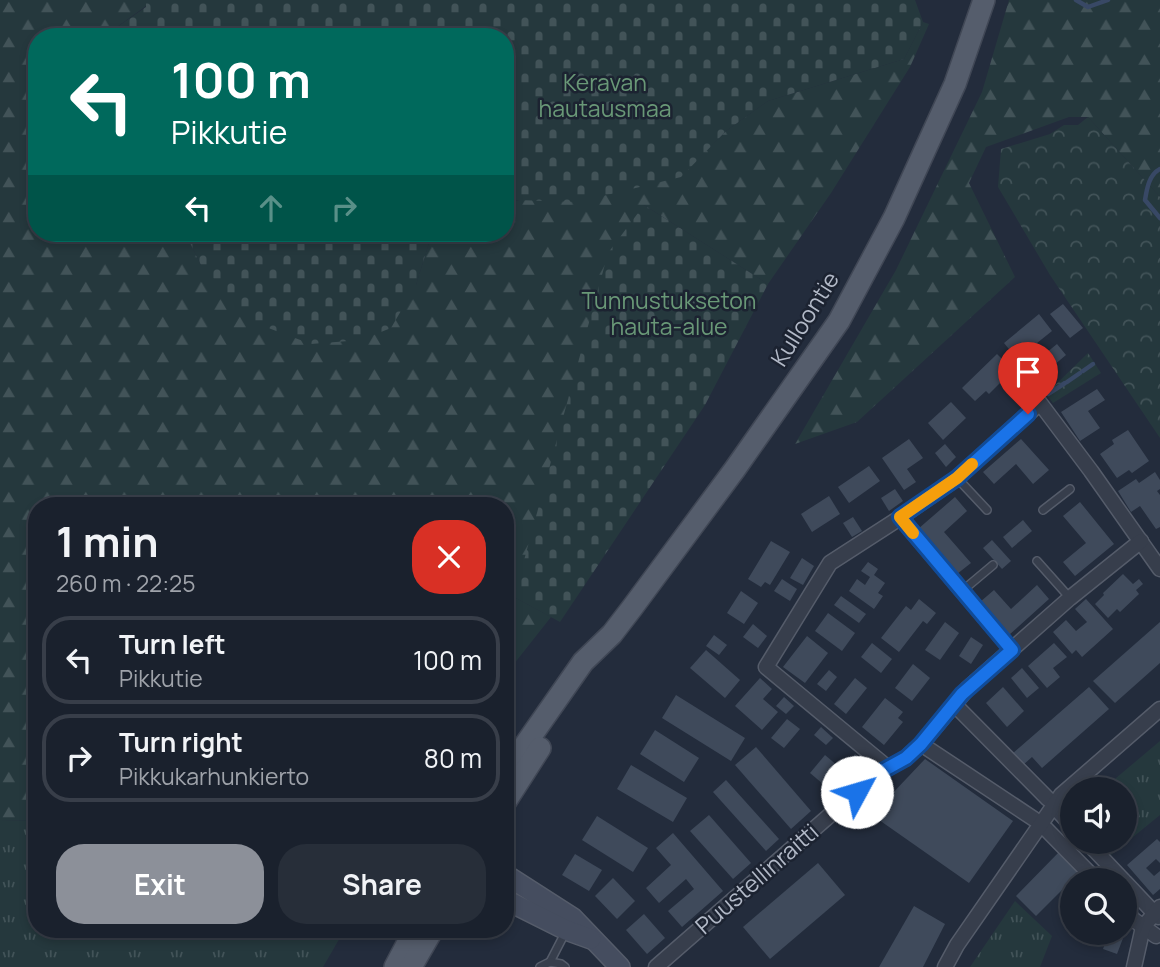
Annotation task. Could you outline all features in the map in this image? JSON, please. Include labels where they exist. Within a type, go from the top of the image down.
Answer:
[{"type":"main road","name":"Kulloontie","points":[[514,787],[593,669],[612,634],[736,469],[839,321],[894,218],[955,84],[984,0]]},
{"type":"main road","name":"Kulloontie","points":[[514,761],[583,662],[612,634]]},
{"type":"main road","points":[[395,967],[410,938]]},
{"type":"main road","points":[[411,967],[428,938]]},
{"type":"street","points":[[888,768],[766,667],[830,562],[957,478],[1040,403],[1160,569]]},
{"type":"street","points":[[900,517],[1012,650]]},
{"type":"street","name":"Puustellinraitti","points":[[656,967],[877,774],[906,758],[968,688],[1070,598],[1141,541]]},
{"type":"street","points":[[954,704],[1048,799]]},
{"type":"street","points":[[945,967],[957,945],[1061,795],[1160,709]]},
{"type":"street","points":[[921,744],[1034,819]]},
{"type":"street","points":[[1046,829],[1084,868]]},
{"type":"street","points":[[1098,854],[1112,868]]},
{"type":"street","points":[[514,881],[569,924],[595,940],[620,967]]},
{"type":"street","points":[[1134,967],[1143,927],[1158,911],[1137,892]]},
{"type":"street","points":[[514,903],[569,924]]},
{"type":"street","points":[[1137,922],[1156,936]]},
{"type":"lane","points":[[957,478],[987,510]]},
{"type":"lane","points":[[1043,510],[1070,489]]},
{"type":"lane","points":[[1037,561],[1070,598]]},
{"type":"lane","points":[[962,592],[993,565]]},
{"type":"lane","points":[[550,962],[569,924]]},
{"type":"lane","points":[[540,967],[550,962],[565,967]]},
{"type":"green space","points":[[0,0],[146,0],[146,6],[116,28],[28,28],[28,242],[190,242],[201,265],[416,285],[429,242],[514,242],[514,201],[680,177],[726,131],[768,101],[904,59],[923,22],[929,24],[910,67],[831,193],[768,284],[644,205],[514,597],[514,497],[28,497],[28,820],[0,821]]},
{"type":"green space","name":"Keravan hautausmaa","points":[[146,0],[915,0],[923,22],[904,59],[768,101],[726,131],[681,177],[578,202],[514,201],[514,28],[116,28],[146,7]]},
{"type":"green space","points":[[1009,0],[1160,0],[1160,197],[1088,117],[1069,117],[986,147],[969,183],[1015,277],[857,422],[795,444],[896,270],[982,92]]},
{"type":"green space","points":[[1088,117],[1160,197],[1160,438],[1050,275],[998,187],[1001,149],[1050,134],[1064,125],[1078,125]]},
{"type":"green space","name":"Tunnustukseton hauta-alue","points":[[644,205],[768,284],[705,405],[560,622],[514,597],[608,253]]},
{"type":"green space","points":[[190,242],[429,242],[416,285],[391,328],[361,340],[311,344],[255,323],[201,265]]},
{"type":"green space","points":[[1088,353],[1101,373],[1053,403],[1046,394]]},
{"type":"green space","points":[[514,597],[551,617],[514,664]]},
{"type":"green space","points":[[1160,741],[1160,815],[1137,834],[1137,777],[1117,777]]},
{"type":"green space","points":[[28,820],[28,938],[340,938],[323,967],[0,967],[0,821]]},
{"type":"green space","points":[[1015,901],[1052,936],[1040,967],[970,967]]},
{"type":"building","points":[[1063,304],[1083,328],[1070,338],[1050,314]]},
{"type":"building","points":[[1039,314],[1052,331],[1037,343],[1046,353],[1057,344],[1066,355],[1035,381],[1004,343]]},
{"type":"building","points":[[997,354],[1013,370],[989,394],[986,391],[975,401],[962,388]]},
{"type":"building","points":[[1097,389],[1105,400],[1088,411],[1100,428],[1080,441],[1061,412]]},
{"type":"building","points":[[951,402],[966,418],[943,440],[928,423]]},
{"type":"building","points":[[1128,430],[1149,461],[1132,473],[1129,470],[1117,478],[1100,454],[1114,444],[1112,440]]},
{"type":"building","points":[[909,439],[923,458],[907,469],[916,482],[904,490],[882,458]]},
{"type":"building","points":[[1021,439],[1049,470],[1033,484],[1016,464],[994,484],[983,472]]},
{"type":"building","points":[[945,444],[956,457],[946,467],[935,453]]},
{"type":"building","points":[[869,466],[880,481],[849,503],[838,487]]},
{"type":"building","points":[[1155,472],[1160,480],[1160,489],[1157,491],[1160,495],[1160,527],[1156,529],[1140,506],[1131,512],[1118,491],[1136,479],[1139,483]]},
{"type":"building","points":[[895,489],[903,501],[889,511],[881,498]]},
{"type":"building","points":[[829,496],[840,514],[812,532],[801,514]]},
{"type":"building","points":[[955,497],[967,511],[944,532],[971,563],[957,574],[918,529]]},
{"type":"building","points":[[1080,502],[1114,544],[1075,576],[1063,562],[1086,543],[1063,516]]},
{"type":"building","points":[[853,517],[862,531],[852,537],[843,523]]},
{"type":"building","points":[[1023,520],[1032,531],[1012,548],[1003,537]]},
{"type":"building","points":[[992,540],[1011,561],[1002,569],[983,548]]},
{"type":"building","points":[[771,541],[790,552],[770,585],[765,582],[761,587],[748,579]]},
{"type":"building","points":[[802,558],[814,566],[803,585],[790,578]]},
{"type":"building","points":[[868,562],[878,569],[874,575],[885,583],[878,593],[883,596],[874,609],[849,591],[857,579],[865,585],[870,577],[861,571]]},
{"type":"building","points":[[1123,574],[1133,584],[1139,579],[1143,584],[1136,590],[1139,594],[1120,612],[1117,609],[1108,618],[1095,604]]},
{"type":"building","points":[[782,579],[797,589],[790,601],[774,591]]},
{"type":"building","points":[[1037,585],[1049,599],[1009,635],[980,602],[994,590],[1011,609]]},
{"type":"building","points":[[741,591],[758,603],[744,624],[727,613]]},
{"type":"building","points":[[841,596],[866,614],[859,623],[834,605]]},
{"type":"building","points":[[919,599],[936,613],[927,624],[923,621],[899,652],[881,638],[906,606],[911,610]]},
{"type":"building","points":[[1086,599],[1113,629],[1082,657],[1076,650],[1072,654],[1053,632],[1066,620],[1076,631],[1087,622],[1075,609]]},
{"type":"building","points":[[828,613],[855,633],[842,651],[815,631]]},
{"type":"building","points":[[945,622],[959,633],[940,660],[925,650]]},
{"type":"building","points":[[1160,622],[1160,663],[1115,703],[1093,681]]},
{"type":"building","points":[[753,624],[767,636],[758,648],[743,637]]},
{"type":"building","points":[[714,635],[727,645],[719,655],[706,646]]},
{"type":"building","points":[[807,636],[828,653],[805,683],[783,667]]},
{"type":"building","points":[[971,637],[983,645],[971,664],[959,656]]},
{"type":"building","points":[[872,643],[892,659],[881,673],[861,657]]},
{"type":"building","points":[[1054,643],[1067,657],[1053,668],[1060,677],[1047,688],[1028,666]]},
{"type":"building","points":[[706,650],[740,680],[725,698],[690,668]]},
{"type":"building","points":[[913,664],[930,678],[912,701],[895,688]]},
{"type":"building","points":[[1022,668],[1039,688],[1027,698],[1011,678]]},
{"type":"building","points":[[829,670],[837,677],[826,691],[817,684]]},
{"type":"building","points":[[760,678],[772,689],[763,699],[778,712],[762,730],[735,706]]},
{"type":"building","points":[[855,678],[867,688],[846,714],[834,704]]},
{"type":"building","points":[[1003,687],[1024,711],[1007,727],[986,703]]},
{"type":"building","points":[[1089,687],[1109,709],[1042,768],[1032,757],[1023,765],[1012,754]]},
{"type":"building","points":[[676,695],[745,738],[731,761],[662,718]]},
{"type":"building","points":[[784,697],[794,706],[786,714],[776,706]]},
{"type":"building","points":[[885,698],[903,712],[898,718],[903,722],[884,745],[862,727]]},
{"type":"building","points":[[787,719],[800,729],[784,748],[771,738]]},
{"type":"building","points":[[821,727],[833,738],[826,745],[814,735]]},
{"type":"building","points":[[655,730],[699,758],[684,782],[640,754]]},
{"type":"building","points":[[756,747],[811,811],[791,829],[735,765]]},
{"type":"building","points":[[855,754],[867,764],[859,773],[848,763]]},
{"type":"building","points":[[825,755],[838,766],[823,784],[810,773]]},
{"type":"building","points":[[925,759],[1013,821],[969,883],[872,815]]},
{"type":"building","points":[[631,765],[687,798],[673,822],[617,789]]},
{"type":"building","points":[[726,780],[779,839],[766,851],[713,792]]},
{"type":"building","points":[[709,815],[751,863],[733,879],[690,831]]},
{"type":"building","points":[[597,816],[648,848],[633,872],[582,840]]},
{"type":"building","points":[[673,833],[723,891],[682,927],[668,911],[694,889],[686,879],[659,903],[646,888],[671,865],[656,848]]},
{"type":"building","points":[[1157,839],[1160,842],[1160,863],[1156,859],[1146,868],[1154,876],[1160,871],[1160,889],[1153,895],[1137,877],[1137,868],[1130,868],[1127,865]]},
{"type":"building","points":[[1059,852],[1075,868],[1060,868],[1060,892],[1036,916],[1016,896]]},
{"type":"building","points":[[575,854],[602,870],[589,891],[562,875]]},
{"type":"building","points":[[818,863],[845,895],[770,959],[743,927]]},
{"type":"building","points":[[613,878],[635,901],[617,919],[595,896]]},
{"type":"building","points":[[914,906],[945,924],[923,967],[879,967]]},
{"type":"building","points":[[644,914],[665,938],[647,954],[626,930]]},
{"type":"building","points":[[1104,945],[1120,945],[1117,954],[1103,949]]},
{"type":"waterway","points":[[1076,0],[1088,7],[1108,0]]},
{"type":"waterway","points":[[1160,169],[1151,178],[1145,200],[1160,218]]},
{"type":"waterway","points":[[1083,371],[1093,364]]},
{"type":"waterway","points":[[1067,382],[1080,373]]},
{"type":"waterway","points":[[1048,394],[1065,383]]},
{"type":"slow traffic","points":[[913,533],[900,517],[957,478],[972,464]]},
{"type":"route","points":[[857,792],[877,774],[906,758],[962,694],[1012,650],[900,517],[957,478],[1028,414]]}]
